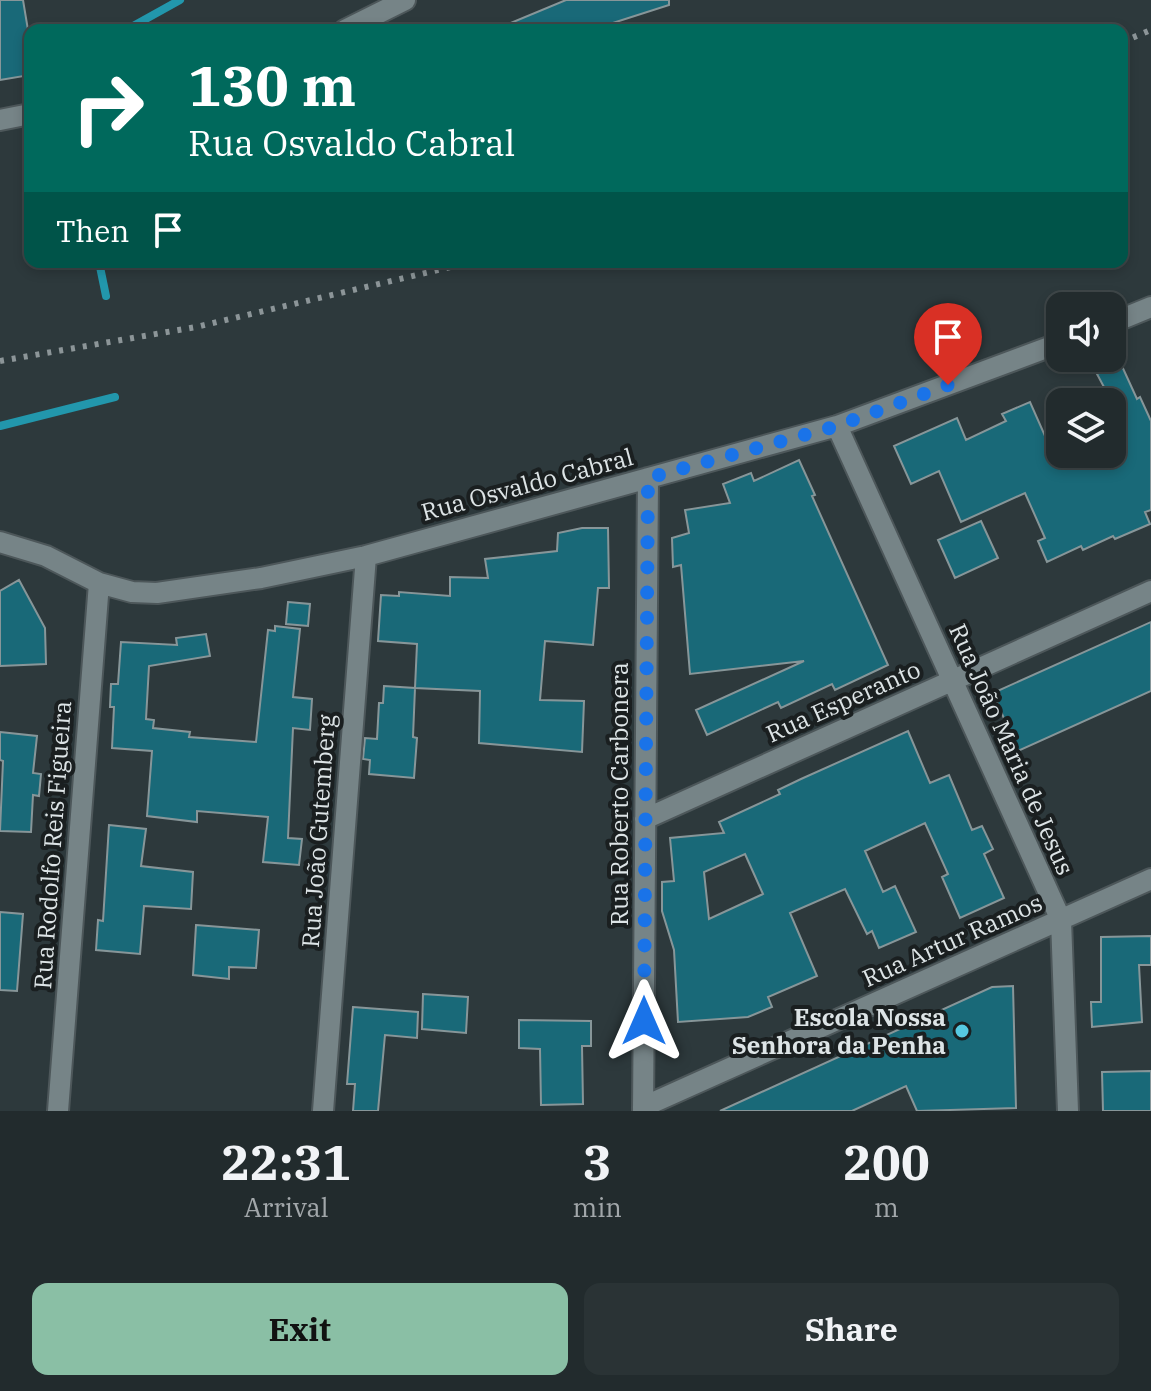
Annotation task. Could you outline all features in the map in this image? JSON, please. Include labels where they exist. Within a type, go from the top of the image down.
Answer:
[{"type":"street","points":[[357,24],[405,0]]},
{"type":"street","points":[[0,120],[24,115]]},
{"type":"street","points":[[1126,317],[1151,307]]},
{"type":"street","name":"Rua Osvaldo Cabral","points":[[0,542],[46,556],[99,583],[132,592],[157,593],[261,578],[366,556],[837,426],[1046,348]]},
{"type":"street","name":"Rua João Maria de Jesus","points":[[837,426],[1061,920],[1068,1111]]},
{"type":"street","name":"Rua Roberto Carbonera","points":[[643,1109],[648,478]]},
{"type":"street","name":"Rua João Gutemberg","points":[[323,1111],[366,556]]},
{"type":"street","name":"Rua Rodolfo Reis Figueira","points":[[58,1111],[99,583]]},
{"type":"street","name":"Rua Esperanto","points":[[645,819],[1151,591]]},
{"type":"street","name":"Rua Artur Ramos","points":[[643,1109],[1151,879]]},
{"type":"building","points":[[0,0],[23,0],[27,24],[24,24],[24,76],[0,80]]},
{"type":"building","points":[[566,0],[669,0],[669,5],[610,24],[508,24]]},
{"type":"building","points":[[1125,372],[1151,421],[1151,510],[1145,512],[1150,524],[1083,550],[1081,546],[1047,562],[1038,541],[1045,538],[1025,493],[961,522],[939,471],[911,484],[894,446],[957,418],[966,440],[1006,421],[1002,414],[1030,402],[1046,438],[1046,468],[1126,468],[1126,388],[1104,388],[1097,374]]},
{"type":"building","points":[[799,460],[815,495],[812,496],[888,665],[835,690],[832,684],[781,708],[778,702],[707,735],[696,710],[804,661],[690,674],[681,565],[673,567],[672,538],[689,533],[685,510],[730,503],[723,484],[751,473],[754,481]]},
{"type":"building","points":[[981,521],[998,558],[955,578],[938,540]]},
{"type":"building","points":[[582,528],[608,528],[609,588],[598,588],[593,645],[545,641],[540,700],[584,701],[582,752],[479,743],[480,691],[415,688],[417,644],[378,641],[381,595],[399,596],[399,592],[450,596],[450,577],[488,578],[485,559],[557,551],[558,533]]},
{"type":"building","points":[[19,580],[45,628],[46,664],[0,666],[0,591]]},
{"type":"building","points":[[288,602],[310,604],[308,626],[286,624]]},
{"type":"building","points":[[1151,622],[1151,691],[1018,751],[993,693]]},
{"type":"building","points":[[275,626],[300,629],[293,697],[312,699],[310,730],[293,728],[288,838],[302,839],[299,865],[263,862],[268,817],[197,811],[197,822],[147,816],[152,751],[112,748],[114,707],[110,707],[111,684],[118,684],[121,642],[177,645],[176,638],[206,634],[210,656],[149,666],[146,719],[154,720],[153,728],[190,732],[189,737],[256,742],[268,630],[275,631]]},
{"type":"building","points":[[384,686],[415,688],[413,737],[417,738],[414,778],[369,774],[370,760],[363,759],[365,738],[377,739],[379,703],[383,703]]},
{"type":"building","points":[[908,731],[930,783],[949,775],[972,830],[982,826],[993,849],[984,854],[1004,898],[960,918],[942,877],[948,874],[925,823],[865,851],[883,892],[895,886],[916,932],[879,948],[872,931],[867,934],[845,889],[790,913],[817,976],[768,997],[772,1007],[748,1017],[678,1022],[674,950],[662,911],[662,882],[674,881],[670,838],[724,833],[719,822],[780,794],[778,790]],"holes":[[[745,854],[763,894],[709,919],[704,872]]]},
{"type":"building","points":[[0,732],[37,736],[33,773],[41,774],[39,796],[33,795],[31,832],[0,831],[3,761],[0,760]]},
{"type":"building","points":[[109,825],[146,829],[141,866],[193,872],[191,909],[144,906],[140,954],[96,950],[98,920],[103,921]]},
{"type":"building","points":[[0,912],[23,914],[17,991],[0,990]]},
{"type":"building","points":[[196,925],[259,930],[256,968],[229,967],[229,979],[193,975]]},
{"type":"building","points":[[1151,936],[1151,965],[1139,965],[1142,1022],[1092,1027],[1091,1002],[1101,1002],[1101,937]]},
{"type":"building","name":"Escola Nossa Senhora da Penha","points":[[1013,986],[1016,1108],[917,1111],[906,1086],[852,1111],[720,1111],[992,987]]},
{"type":"building","points":[[423,994],[468,997],[466,1033],[422,1029]]},
{"type":"building","points":[[353,1007],[418,1012],[417,1038],[385,1035],[378,1111],[353,1111],[355,1084],[347,1084]]},
{"type":"building","points":[[519,1020],[591,1021],[591,1046],[582,1046],[583,1104],[541,1105],[540,1049],[519,1048]]},
{"type":"building","points":[[1151,1071],[1151,1111],[1103,1111],[1102,1072]]},
{"type":"waterway","points":[[137,24],[180,0]]},
{"type":"waterway","points":[[100,268],[106,296]]},
{"type":"waterway","points":[[0,426],[115,397]]},
{"type":"railway","points":[[1128,40],[1151,30]]},
{"type":"railway","points":[[0,361],[196,327],[447,268]]},
{"type":"place","name":"Escola Nossa Senhora da Penha","points":[[962,1031]]},
{"type":"route","points":[[644,1021],[648,478],[837,426],[948,385]]}]
